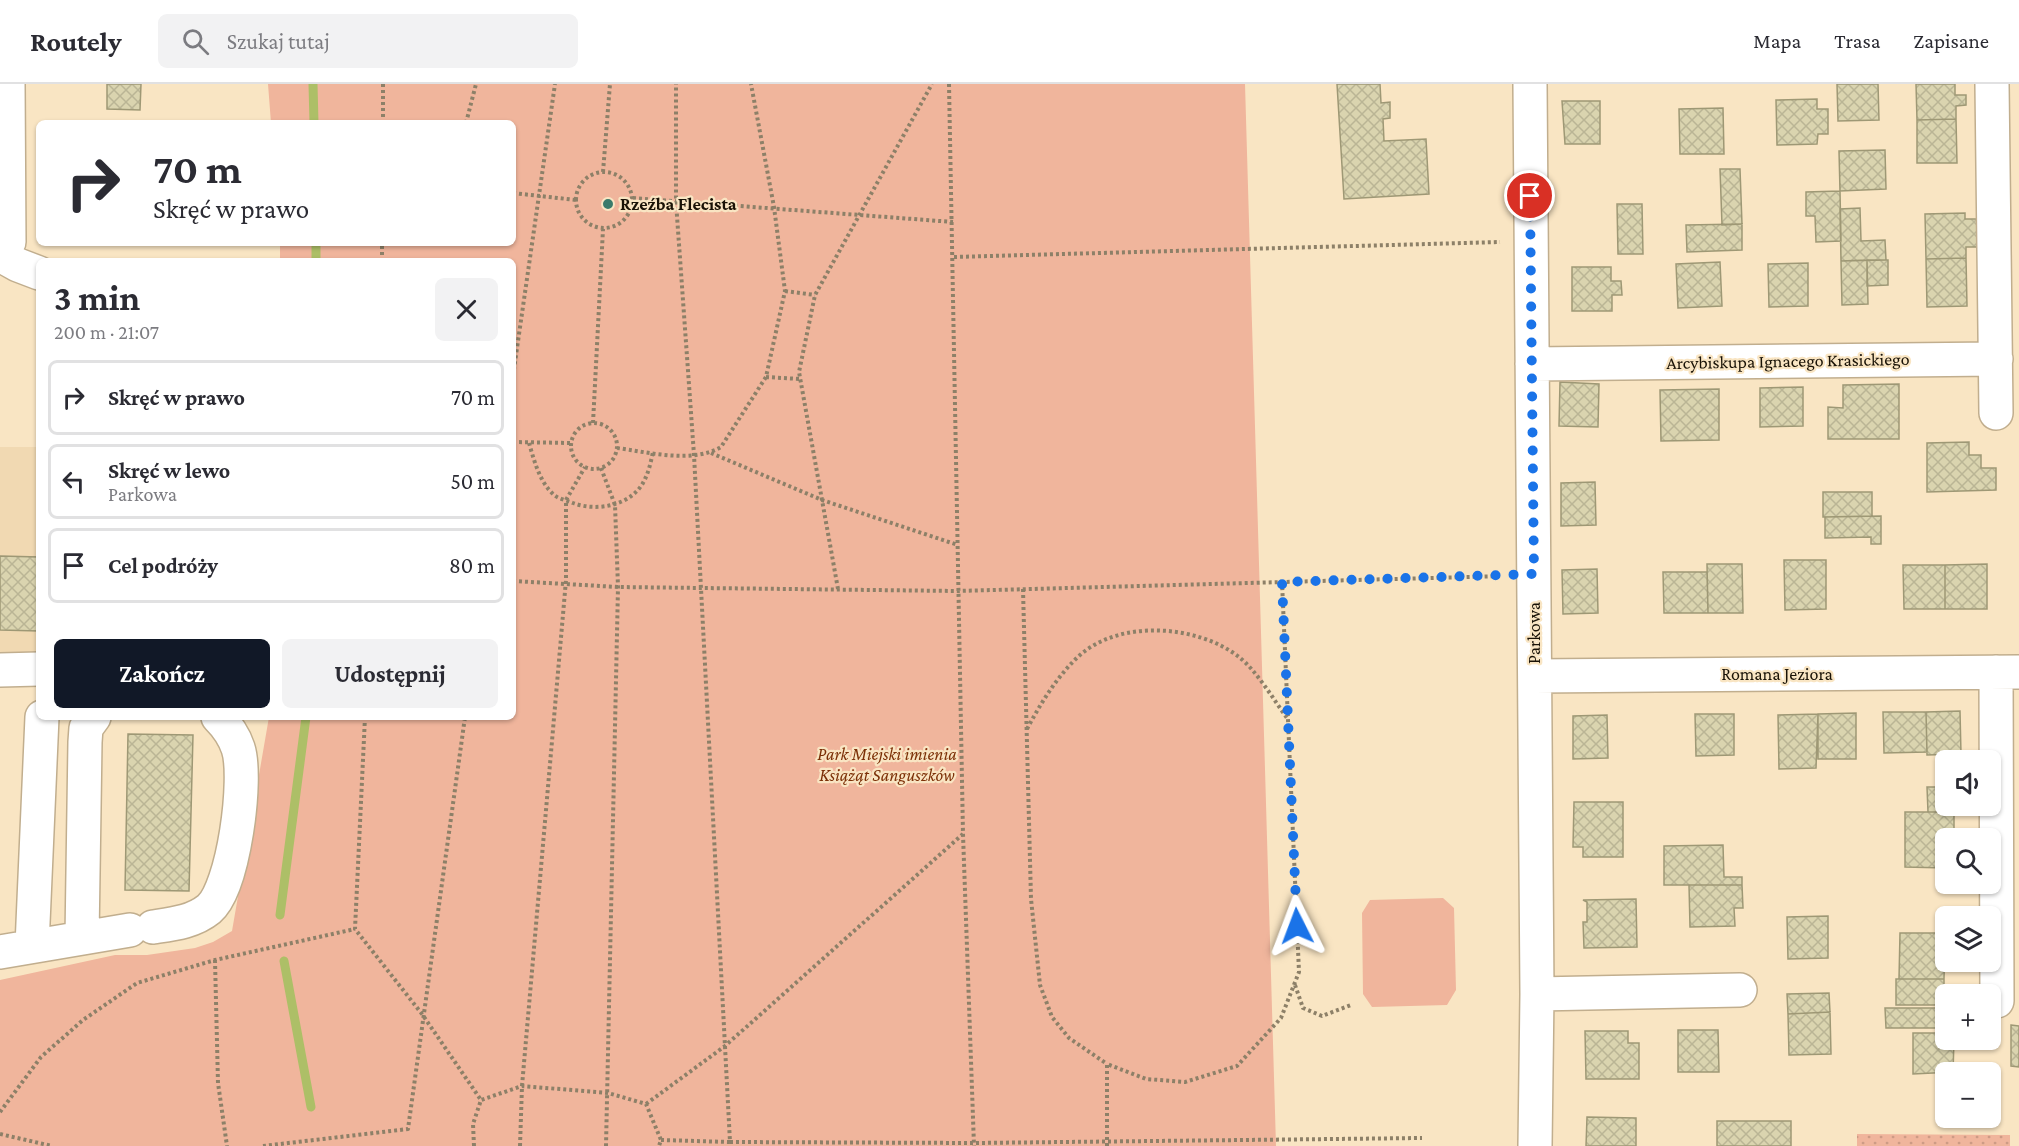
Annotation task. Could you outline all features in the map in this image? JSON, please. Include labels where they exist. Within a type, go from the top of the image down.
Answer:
[{"type":"street","points":[[8,84],[9,242],[0,255],[36,272]]},
{"type":"street","name":"Parkowa","points":[[1530,84],[1537,994],[1535,1146]]},
{"type":"street","points":[[1992,84],[1996,413]]},
{"type":"street","name":"Arcybiskupa Ignacego Krasickiego","points":[[1532,364],[1996,359]]},
{"type":"street","points":[[0,670],[36,669]]},
{"type":"street","points":[[1998,984],[2008,672]]},
{"type":"street","name":"Romana Jeziora","points":[[1534,676],[2008,672]]},
{"type":"street","points":[[33,946],[42,720]]},
{"type":"street","points":[[82,938],[85,742],[86,728],[92,720]]},
{"type":"street","points":[[0,952],[180,924],[211,908],[229,873],[234,849],[242,771],[239,749],[221,720]]},
{"type":"street","points":[[1537,994],[1740,990]]},
{"type":"path","points":[[383,84],[383,120]]},
{"type":"path","points":[[467,120],[476,84]]},
{"type":"path","points":[[516,356],[555,84]]},
{"type":"path","points":[[603,172],[610,84]]},
{"type":"path","points":[[676,84],[676,202],[694,455],[730,1142]]},
{"type":"path","points":[[617,448],[694,455],[711,453],[721,447],[766,377],[785,291],[774,207],[751,84]]},
{"type":"path","points":[[838,589],[799,372],[815,295],[932,84]]},
{"type":"path","points":[[949,84],[963,834],[974,1145]]},
{"type":"path","points":[[603,172],[620,176],[626,182],[633,198],[628,217],[612,228],[603,229],[587,223],[577,208],[576,200],[584,181],[603,172]]},
{"type":"path","points":[[516,194],[576,200]]},
{"type":"path","points":[[633,198],[953,222]]},
{"type":"path","points":[[592,423],[603,229]]},
{"type":"path","points":[[954,257],[1531,240]]},
{"type":"path","points":[[785,291],[815,295]]},
{"type":"path","points":[[766,377],[800,379]]},
{"type":"path","points":[[592,423],[608,428],[616,440],[617,448],[609,463],[602,468],[585,467],[574,458],[571,443],[578,429],[592,423]]},
{"type":"path","points":[[516,442],[571,443]]},
{"type":"path","points":[[529,443],[541,476],[550,492],[590,509],[615,505],[631,496],[644,481],[653,452]]},
{"type":"path","points":[[711,453],[822,500],[958,545]]},
{"type":"path","points":[[520,1146],[522,1086],[566,586],[566,500],[585,467]]},
{"type":"path","points":[[602,468],[615,505],[618,587],[606,1146]]},
{"type":"path","points":[[516,581],[566,586],[701,589],[958,591],[1534,574]]},
{"type":"path","points":[[1023,589],[1031,899],[1040,985],[1052,1017],[1069,1038],[1107,1064],[1146,1079],[1185,1082],[1237,1066],[1281,1018],[1299,972],[1282,582]]},
{"type":"path","points":[[1026,730],[1063,672],[1082,653],[1107,640],[1142,631],[1175,630],[1208,638],[1240,658],[1288,718]]},
{"type":"path","points":[[365,720],[355,929],[422,1014],[481,1100]]},
{"type":"path","points":[[263,1146],[408,1129],[422,1014],[465,720]]},
{"type":"path","points":[[646,1104],[725,1046],[963,834]]},
{"type":"path","points":[[0,1112],[41,1057],[83,1020],[137,983],[215,960],[355,929]]},
{"type":"path","points":[[215,960],[218,1083],[227,1146]]},
{"type":"path","points":[[1295,984],[1303,1008],[1322,1016],[1351,1005]]},
{"type":"path","points":[[1107,1064],[1107,1144]]},
{"type":"path","points":[[481,1100],[522,1086],[608,1093],[646,1104]]},
{"type":"path","points":[[474,1146],[473,1124],[481,1100]]},
{"type":"path","points":[[646,1104],[661,1140],[659,1146]]},
{"type":"path","points":[[0,1134],[52,1146]]},
{"type":"path","points":[[661,1140],[974,1145],[1422,1138]]},
{"type":"path","points":[[796,1142],[802,1146]]},
{"type":"shaded area","points":[[0,447],[36,447],[36,657],[0,657]]},
{"type":"green space","name":"Park Miejski imienia Książąt Sanguszków","points":[[268,84],[1245,84],[1276,1146],[0,1146],[0,980],[115,955],[147,955],[195,948],[213,942],[232,931],[268,720],[516,720],[516,258],[280,258],[280,246],[516,246],[516,120],[271,120]]},
{"type":"green space","points":[[1443,898],[1454,908],[1456,990],[1447,1005],[1372,1007],[1363,994],[1362,913],[1370,900]]},
{"type":"green space","points":[[1857,1134],[2010,1135],[2010,1146],[1857,1146]]},
{"type":"building","points":[[107,84],[141,84],[140,110],[107,109]]},
{"type":"building","points":[[1337,84],[1380,84],[1381,103],[1390,102],[1390,118],[1383,119],[1384,141],[1426,139],[1429,194],[1344,199]]},
{"type":"building","points":[[1837,84],[1878,84],[1879,120],[1838,121]]},
{"type":"building","points":[[1916,84],[1955,84],[1955,95],[1966,95],[1966,105],[1956,106],[1956,119],[1917,120]]},
{"type":"building","points":[[1817,99],[1817,109],[1828,109],[1828,134],[1818,134],[1817,144],[1777,145],[1776,100]]},
{"type":"building","points":[[1562,101],[1600,101],[1600,144],[1565,144]]},
{"type":"building","points":[[1723,108],[1724,154],[1680,154],[1679,109]]},
{"type":"building","points":[[1956,119],[1957,163],[1917,163],[1917,120]]},
{"type":"building","points":[[1885,150],[1886,189],[1840,191],[1839,151]]},
{"type":"building","points":[[1720,169],[1740,169],[1742,224],[1722,225]]},
{"type":"building","points":[[1840,191],[1841,241],[1816,242],[1815,216],[1806,216],[1806,192]]},
{"type":"building","points":[[1617,204],[1642,204],[1643,254],[1618,254]]},
{"type":"building","points":[[1860,208],[1861,241],[1885,240],[1886,260],[1841,261],[1840,209]]},
{"type":"building","points":[[1965,213],[1965,219],[1977,219],[1978,247],[1966,247],[1966,258],[1926,259],[1925,214]]},
{"type":"building","points":[[1742,224],[1742,250],[1687,252],[1686,225]]},
{"type":"building","points":[[1966,258],[1967,306],[1927,307],[1926,259]]},
{"type":"building","points":[[1867,260],[1888,260],[1888,285],[1867,286]]},
{"type":"building","points":[[1867,260],[1868,304],[1842,305],[1841,261]]},
{"type":"building","points":[[1720,262],[1722,306],[1678,308],[1676,264]]},
{"type":"building","points":[[1808,263],[1808,306],[1769,307],[1768,264]]},
{"type":"building","points":[[1572,267],[1611,267],[1611,281],[1621,281],[1622,295],[1612,295],[1612,311],[1572,311]]},
{"type":"building","points":[[1560,382],[1599,384],[1598,427],[1559,426]]},
{"type":"building","points":[[1899,384],[1899,439],[1828,439],[1828,407],[1843,408],[1843,385]]},
{"type":"building","points":[[1803,387],[1803,426],[1760,427],[1760,388]]},
{"type":"building","points":[[1719,389],[1719,440],[1661,441],[1660,390]]},
{"type":"building","points":[[1969,442],[1969,455],[1981,455],[1981,468],[1996,468],[1996,490],[1927,492],[1927,443]]},
{"type":"building","points":[[1595,482],[1596,525],[1561,526],[1561,483]]},
{"type":"building","points":[[1823,492],[1872,492],[1872,516],[1823,517]]},
{"type":"building","points":[[1881,516],[1881,544],[1871,544],[1871,537],[1825,538],[1825,517]]},
{"type":"building","points":[[0,556],[36,557],[36,631],[0,630]]},
{"type":"building","points":[[1784,560],[1826,560],[1826,609],[1785,610]]},
{"type":"building","points":[[1707,564],[1742,564],[1743,613],[1708,613]]},
{"type":"building","points":[[1987,564],[1987,609],[1945,609],[1945,565]]},
{"type":"building","points":[[1903,565],[1945,565],[1945,609],[1904,609]]},
{"type":"building","points":[[1597,569],[1598,613],[1563,614],[1562,570]]},
{"type":"building","points":[[1663,572],[1707,572],[1708,613],[1664,613]]},
{"type":"building","points":[[1960,711],[1961,750],[1935,750],[1935,755],[1927,755],[1926,712]]},
{"type":"building","points":[[1883,712],[1926,712],[1927,752],[1884,753]]},
{"type":"building","points":[[1856,713],[1856,759],[1818,759],[1818,714]]},
{"type":"building","points":[[1695,714],[1734,714],[1734,755],[1696,756]]},
{"type":"building","points":[[1818,714],[1816,768],[1779,769],[1778,715]]},
{"type":"building","points":[[1607,715],[1608,758],[1573,759],[1573,716]]},
{"type":"building","points":[[128,734],[193,735],[189,891],[125,890]]},
{"type":"building","points":[[1927,787],[1935,787],[1935,812],[1928,812]]},
{"type":"building","points":[[1574,802],[1623,802],[1623,857],[1583,857],[1583,847],[1573,847]]},
{"type":"building","points":[[1905,812],[1935,812],[1935,816],[1954,816],[1954,828],[1935,828],[1935,868],[1905,867]]},
{"type":"building","points":[[1723,845],[1724,877],[1742,877],[1742,885],[1664,885],[1664,846]]},
{"type":"building","points":[[1689,885],[1742,885],[1743,908],[1734,908],[1735,926],[1690,927]]},
{"type":"building","points":[[1636,899],[1637,947],[1584,948],[1583,922],[1587,922],[1587,902],[1583,900]]},
{"type":"building","points":[[1828,916],[1828,958],[1788,959],[1787,917]]},
{"type":"building","points":[[1900,933],[1935,933],[1935,972],[1944,972],[1944,979],[1899,979]]},
{"type":"building","points":[[1896,979],[1944,979],[1944,984],[1935,984],[1935,1005],[1896,1005]]},
{"type":"building","points":[[1829,993],[1830,1012],[1788,1014],[1787,994]]},
{"type":"building","points":[[1885,1008],[1935,1008],[1935,1028],[1886,1028]]},
{"type":"building","points":[[1830,1012],[1831,1054],[1789,1055],[1788,1014]]},
{"type":"building","points":[[2011,1025],[2019,1026],[2019,1067],[2011,1066]]},
{"type":"building","points":[[1678,1030],[1718,1030],[1719,1072],[1678,1072]]},
{"type":"building","points":[[1585,1031],[1628,1031],[1628,1043],[1639,1043],[1639,1079],[1586,1079]]},
{"type":"building","points":[[1913,1033],[1935,1033],[1935,1050],[1954,1050],[1953,1062],[1935,1062],[1935,1073],[1913,1074]]},
{"type":"building","points":[[1587,1117],[1636,1118],[1636,1146],[1586,1146]]},
{"type":"building","points":[[1717,1121],[1791,1121],[1791,1146],[1717,1146]]},
{"type":"waterway","points":[[313,84],[314,120]]},
{"type":"waterway","points":[[316,246],[316,258]]},
{"type":"waterway","points":[[280,915],[306,720]]},
{"type":"waterway","points":[[284,961],[311,1107]]},
{"type":"place","name":"Rzeźba Flecista","points":[[608,204]]},
{"type":"route","points":[[1297,926],[1282,582],[1534,574],[1530,196]]}]
